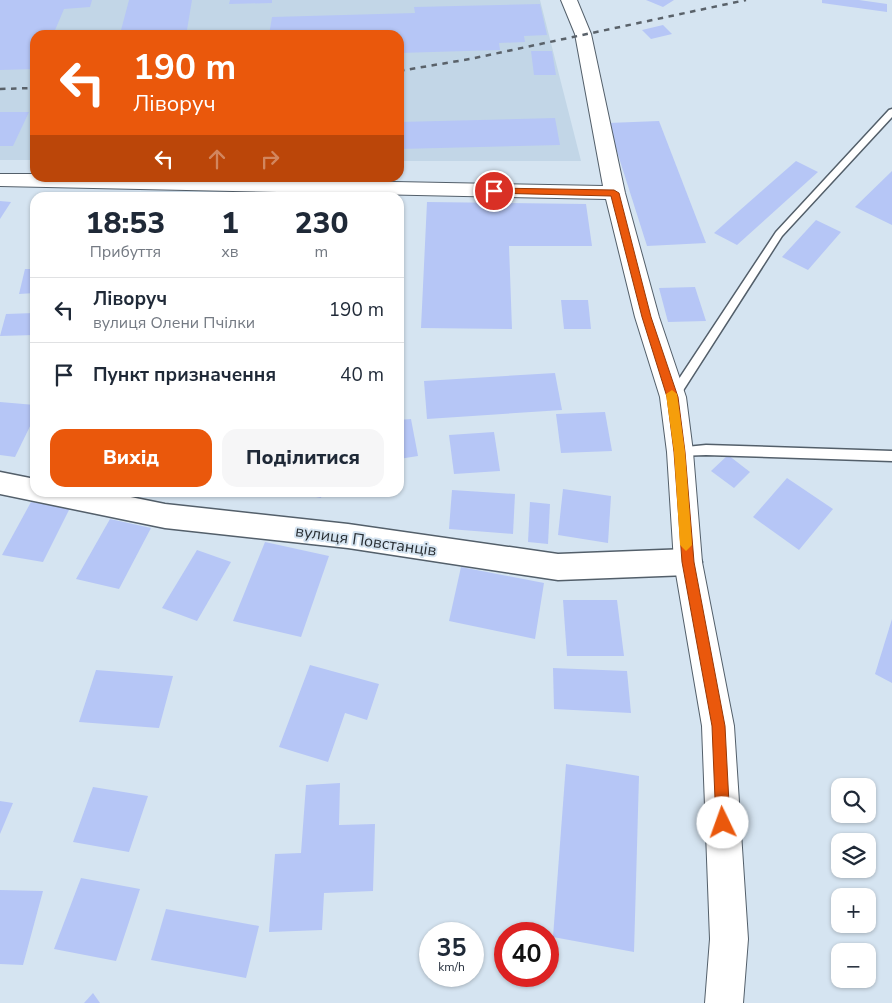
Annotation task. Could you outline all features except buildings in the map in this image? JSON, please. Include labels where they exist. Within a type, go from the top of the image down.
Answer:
[{"type":"street","points":[[569,0],[583,34],[614,193],[646,317],[673,397],[680,452],[688,562],[718,726],[729,939],[724,1003]]},
{"type":"street","points":[[0,180],[30,181]]},
{"type":"street","points":[[94,182],[614,193]]},
{"type":"street","points":[[0,483],[30,489]]},
{"type":"street","name":"вулиця Повстанців","points":[[72,497],[166,516],[348,536],[558,567],[688,562]]},
{"type":"lane","points":[[673,397],[779,234],[892,112]]},
{"type":"lane","points":[[680,452],[706,450],[892,456]]},
{"type":"shaded area","points":[[0,0],[540,0],[581,161],[404,161],[404,30],[30,30],[30,160],[0,160]]},
{"type":"railway","points":[[404,70],[470,59],[746,0]]},
{"type":"railway","points":[[0,89],[30,88]]},
{"type":"slow traffic","points":[[672,394],[680,452],[686,545]]},
{"type":"route","points":[[494,191],[614,193],[646,317],[673,397],[680,452],[688,562],[718,726],[723,823]]}]
